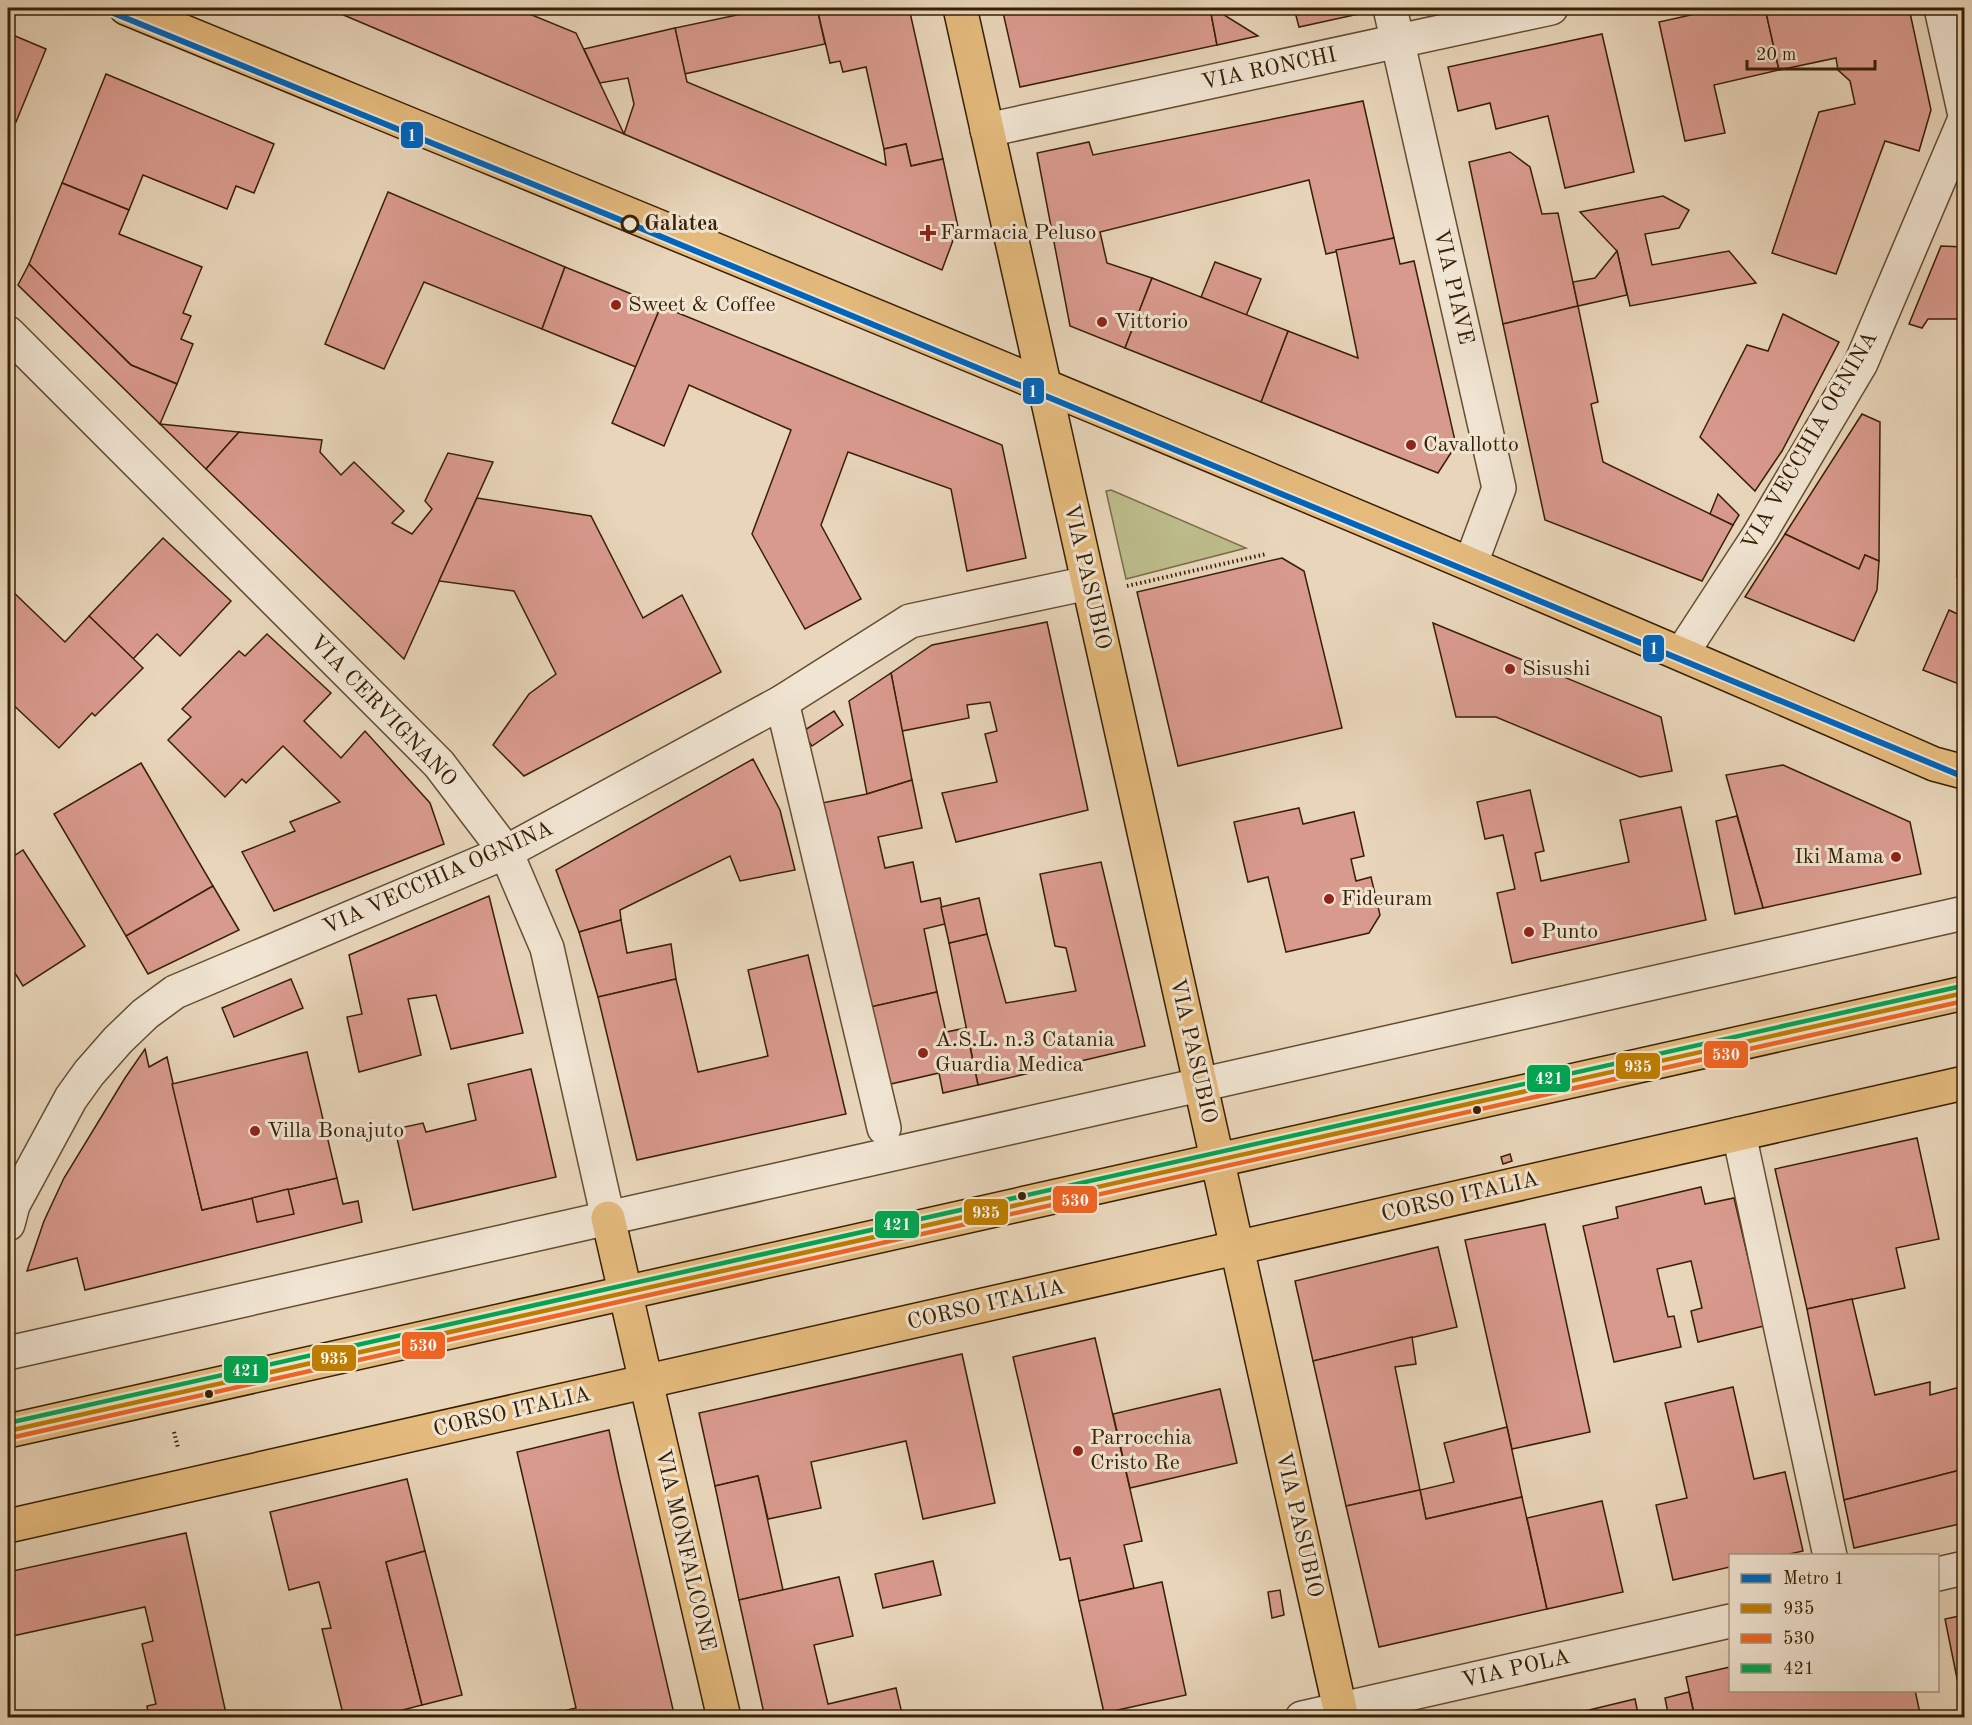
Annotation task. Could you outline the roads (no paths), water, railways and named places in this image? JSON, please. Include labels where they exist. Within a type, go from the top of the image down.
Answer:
[{"type":"main road","points":[[126,8],[1472,563],[1949,768],[1965,784]]},
{"type":"main road","name":"VIA PASUBIO","points":[[960,8],[1044,385],[1104,585],[1201,1084],[1341,1713]]},
{"type":"main road","points":[[8,1431],[1965,993]]},
{"type":"main road","name":"CORSO ITALIA","points":[[8,1526],[1965,1083]]},
{"type":"main road","name":"VIA MONFALCONE","points":[[608,1218],[724,1718]]},
{"type":"street","name":"VIA PIAVE","points":[[1390,8],[1499,488],[1472,563]]},
{"type":"street","name":"VIA RONCHI","points":[[987,130],[1551,8]]},
{"type":"street","points":[[1941,8],[1965,111]]},
{"type":"street","name":"VIA VECCHIA OGNINA","points":[[1682,654],[1759,535],[1861,363],[1965,121]]},
{"type":"street","name":"VIA CERVIGNANO","points":[[8,333],[439,764],[506,852],[547,948],[608,1218]]},
{"type":"street","name":"VIA VECCHIA OGNINA","points":[[8,1224],[13,1205],[71,1098],[118,1040],[145,1014],[175,992],[506,852],[782,702],[910,621],[1104,585]]},
{"type":"street","points":[[782,702],[881,1117]]},
{"type":"street","points":[[8,1353],[1965,913]]},
{"type":"street","points":[[1739,1134],[1830,1554]]},
{"type":"street","points":[[1939,1574],[1965,1568]]},
{"type":"street","name":"VIA POLA","points":[[1302,1718],[1341,1713],[1729,1621]]},
{"type":"metro line","name":"1","points":[[101,8],[645,230],[1964,777]]},
{"type":"place","name":"Galatea","points":[[630,224]]},
{"type":"place","name":"Farmacia Peluso","points":[[928,233]]},
{"type":"place","name":"Sweet & Coffee","points":[[616,305]]},
{"type":"place","name":"Vittorio","points":[[1102,322]]},
{"type":"place","name":"Cavallotto","points":[[1411,445]]},
{"type":"place","name":"Sisushi","points":[[1510,669]]},
{"type":"place","name":"Iki Mama","points":[[1896,857]]},
{"type":"place","name":"Fideuram","points":[[1329,899]]},
{"type":"place","name":"Punto","points":[[1529,932]]},
{"type":"place","name":"A.S.L. n.3 Catania Guardia Medica","points":[[923,1053]]},
{"type":"place","name":"Villa Bonajuto","points":[[255,1131]]},
{"type":"place","name":"Parrocchia Cristo Re","points":[[1078,1451]]}]
